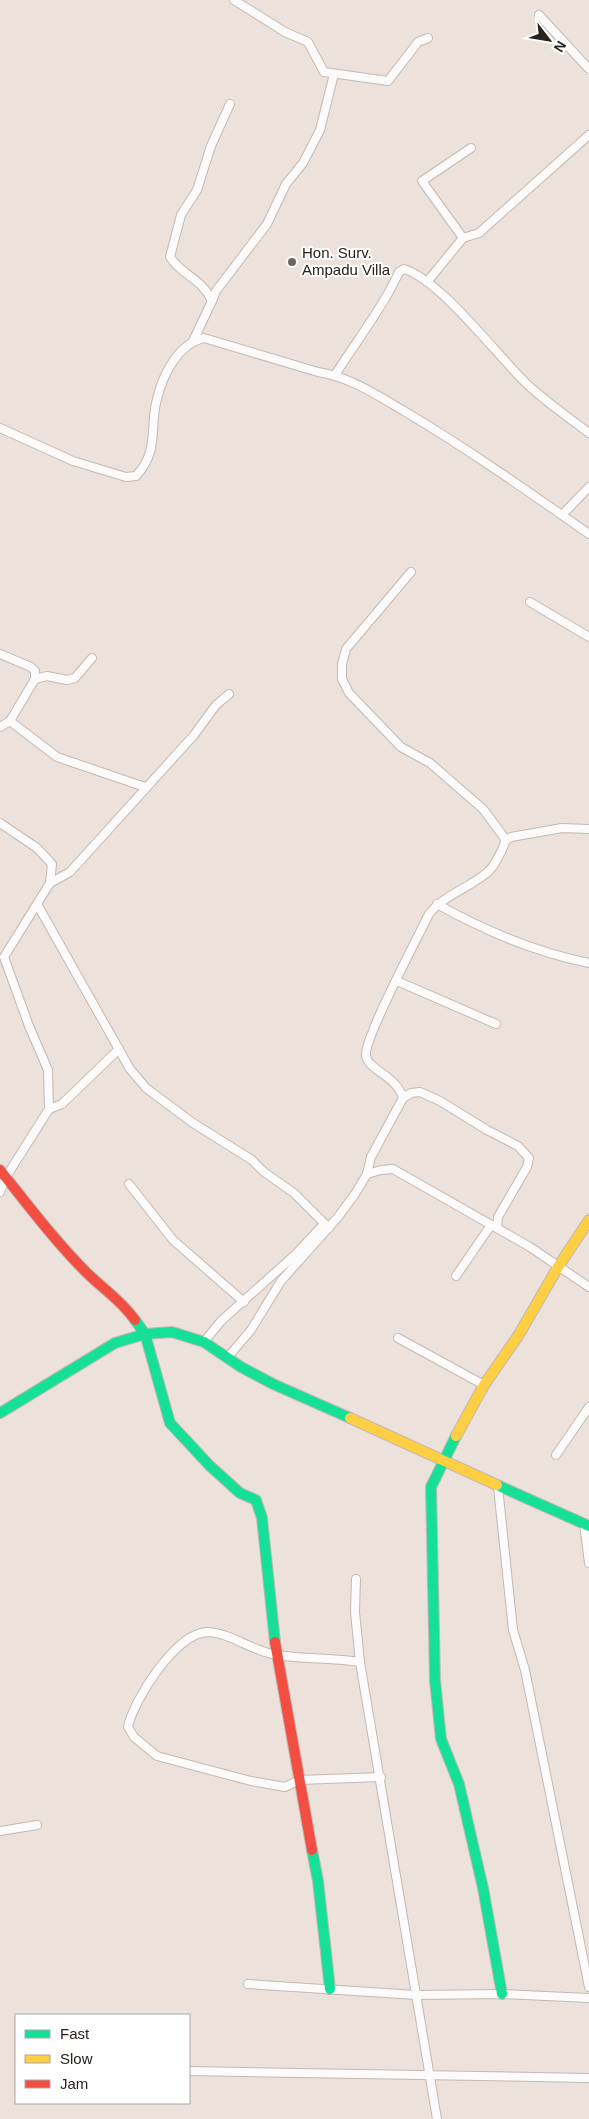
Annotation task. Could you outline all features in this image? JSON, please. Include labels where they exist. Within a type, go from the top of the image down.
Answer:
[{"type":"street","points":[[234,0],[285,32],[308,42],[313,48],[320,68],[324,72],[334,74],[388,81],[418,42],[428,38]]},
{"type":"street","points":[[539,16],[589,69]]},
{"type":"street","points":[[193,341],[216,291],[267,224],[286,184],[303,163],[320,130],[334,74]]},
{"type":"street","points":[[212,301],[201,282],[177,267],[170,257],[181,215],[197,190],[211,146],[230,104]]},
{"type":"street","points":[[427,282],[462,238],[479,233],[589,136]]},
{"type":"street","points":[[462,238],[422,182],[471,148]]},
{"type":"street","points":[[335,375],[353,346],[376,316],[399,272],[404,269],[413,272],[427,282],[530,386],[589,433]]},
{"type":"street","points":[[0,428],[73,461],[126,477],[136,476],[143,468],[153,442],[156,400],[165,378],[183,348],[193,341],[204,338],[318,372],[335,375],[372,392],[437,430],[589,534]]},
{"type":"street","points":[[562,515],[589,487]]},
{"type":"street","points":[[412,572],[346,649],[342,664],[342,679],[349,693],[401,747],[430,763],[483,809],[506,840]]},
{"type":"street","points":[[530,602],[589,637]]},
{"type":"street","points":[[0,654],[31,667],[35,671],[35,679],[10,721],[0,727]]},
{"type":"street","points":[[35,679],[47,676],[67,680],[75,678],[92,658]]},
{"type":"street","points":[[50,883],[70,872],[194,735],[216,705],[229,694]]},
{"type":"street","points":[[10,721],[57,757],[145,787]]},
{"type":"street","points":[[0,823],[37,848],[52,864],[50,883],[4,957],[29,1026],[48,1070],[49,1109]]},
{"type":"street","points":[[403,1098],[400,1088],[390,1077],[375,1068],[366,1056],[366,1048],[379,1015],[429,914],[437,904],[489,870],[506,840],[511,837],[541,830],[562,828],[589,829]]},
{"type":"street","points":[[37,904],[130,1068],[146,1088],[193,1123],[252,1160],[264,1172],[294,1193],[317,1214],[326,1226]]},
{"type":"street","points":[[437,904],[478,927],[556,956],[589,963]]},
{"type":"street","points":[[397,981],[496,1024]]},
{"type":"street","points":[[0,1192],[3,1174],[49,1109],[62,1104],[119,1049]]},
{"type":"street","points":[[228,1357],[251,1330],[281,1282],[367,1174],[371,1157],[403,1098],[411,1093],[427,1094],[518,1146],[526,1152],[529,1158],[527,1167],[494,1226],[456,1276]]},
{"type":"street","points":[[367,1174],[393,1169],[530,1247],[589,1286]]},
{"type":"street","points":[[3,1174],[87,1273],[120,1300],[145,1334],[170,1423],[210,1466],[240,1493],[256,1500],[262,1518],[276,1655],[292,1730],[299,1780],[318,1881],[330,1990]]},
{"type":"street","points":[[129,1184],[173,1240],[244,1302]]},
{"type":"street","points":[[502,1994],[483,1888],[459,1784],[441,1739],[435,1680],[432,1616],[431,1487],[442,1461],[484,1385],[518,1336],[558,1267],[589,1220]]},
{"type":"street","points":[[204,1342],[221,1321],[326,1226]]},
{"type":"street","points":[[0,1413],[115,1343],[145,1334],[172,1332],[204,1342],[273,1384],[586,1525],[589,1563]]},
{"type":"street","points":[[398,1338],[484,1385]]},
{"type":"street","points":[[556,1455],[589,1407]]},
{"type":"street","points":[[498,1486],[513,1630],[526,1670],[589,1987]]},
{"type":"street","points":[[356,1579],[356,1612],[360,1662],[381,1777],[437,2119]]},
{"type":"street","points":[[360,1662],[260,1652],[230,1638],[207,1632],[177,1647],[167,1657],[130,1715],[128,1728],[134,1736],[157,1756],[251,1782],[285,1787],[299,1780],[381,1777]]},
{"type":"street","points":[[0,1831],[37,1825]]},
{"type":"street","points":[[248,1984],[416,1995],[502,1994],[589,1998]]},
{"type":"street","points":[[190,2070],[589,2078]]},
{"type":"traffic: fast","points":[[135,1320],[145,1334],[170,1423],[210,1466],[240,1493],[256,1500],[262,1518],[275,1642]]},
{"type":"traffic: fast","points":[[0,1413],[115,1343],[145,1334],[172,1332],[204,1342],[241,1367],[273,1384],[350,1418]]},
{"type":"traffic: fast","points":[[456,1436],[431,1487],[435,1680],[441,1739],[459,1784],[483,1888],[502,1994]]},
{"type":"traffic: fast","points":[[497,1485],[589,1526]]},
{"type":"traffic: fast","points":[[312,1850],[318,1881],[330,1989]]},
{"type":"traffic: slow","points":[[456,1436],[484,1385],[518,1336],[558,1267],[589,1220]]},
{"type":"traffic: slow","points":[[350,1418],[497,1485]]},
{"type":"traffic: jam","points":[[0,1170],[63,1248],[86,1272],[124,1306],[135,1320]]},
{"type":"traffic: jam","points":[[275,1642],[312,1850]]},
{"type":"place","name":"Hon. Surv. Ampadu Villa","points":[[292,262]]}]
